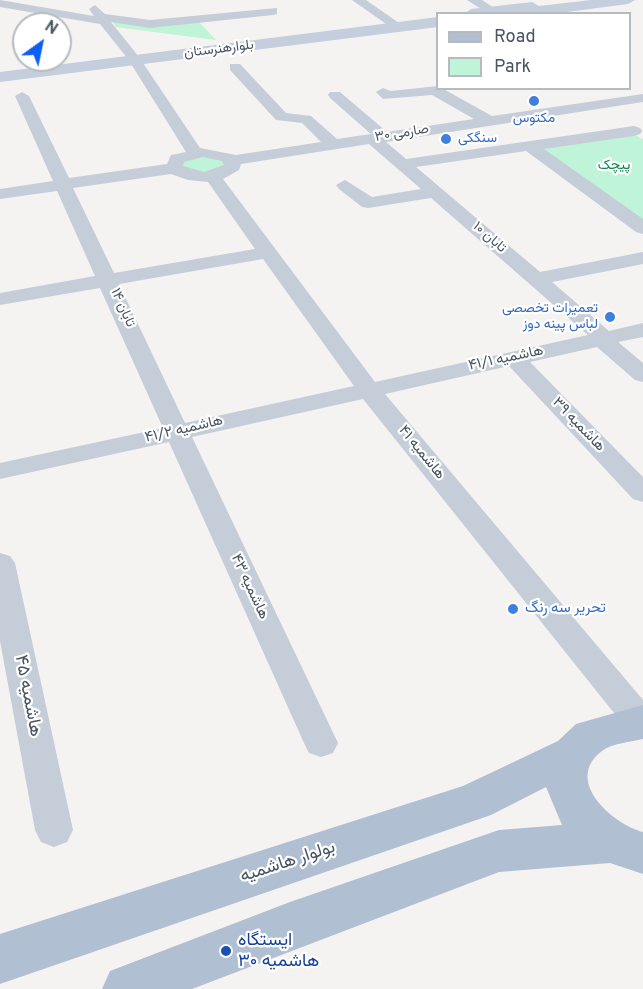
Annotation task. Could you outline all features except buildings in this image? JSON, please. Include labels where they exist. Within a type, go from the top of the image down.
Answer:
[{"type":"main road","points":[[486,12],[587,0]]},
{"type":"main road","points":[[528,12],[628,0]]},
{"type":"main road","name":"بلوارهنرستان","points":[[0,76],[393,23],[436,20]]},
{"type":"main road","name":"بلوارهنرستان","points":[[234,44],[436,20]]},
{"type":"main road","name":"بلوارهنرستان","points":[[0,71],[132,58]]},
{"type":"main road","name":"بولوار هاشمیه","points":[[0,959],[475,801],[570,755],[587,737],[642,722]]},
{"type":"main road","points":[[570,755],[565,779],[573,806],[596,832],[631,853]]},
{"type":"main road","points":[[128,989],[290,926],[499,851],[631,853]]},
{"type":"street","points":[[91,0],[101,19],[132,58],[195,153]]},
{"type":"street","points":[[358,0],[393,23]]},
{"type":"street","points":[[473,0],[493,11]]},
{"type":"street","points":[[16,5],[70,1]]},
{"type":"street","points":[[0,3],[101,19],[150,24],[273,11]]},
{"type":"street","points":[[201,18],[213,31]]},
{"type":"street","points":[[236,67],[281,117],[306,119],[334,145]]},
{"type":"street","points":[[383,92],[388,96],[434,90],[489,121]]},
{"type":"street","name":"تابان ۱۰","points":[[335,95],[403,164],[537,279],[643,375]]},
{"type":"street","name":"تابان ۱۴","points":[[22,96],[109,279],[177,432]]},
{"type":"street","name":"صارمی ۳۰","points":[[232,160],[643,98]]},
{"type":"street","points":[[592,106],[639,133]]},
{"type":"street","points":[[403,164],[639,133]]},
{"type":"street","points":[[529,146],[643,228]]},
{"type":"street","points":[[0,194],[174,168],[188,176],[212,176],[230,169],[232,160],[218,153],[195,153],[177,159],[174,168]]},
{"type":"street","name":"هاشمیه ۴۱","points":[[212,176],[368,388],[642,722]]},
{"type":"street","points":[[345,186],[365,202],[373,203],[436,192]]},
{"type":"street","points":[[0,299],[269,252]]},
{"type":"street","points":[[537,279],[643,258]]},
{"type":"street","name":"هاشمیه ۴۱/۱","points":[[368,388],[643,330]]},
{"type":"street","name":"هاشمیه ۳۹","points":[[513,357],[643,493]]},
{"type":"street","name":"هاشمیه ۴۱/۲","points":[[0,471],[368,388]]},
{"type":"street","name":"هاشمیه ۴۳","points":[[177,432],[321,743]]},
{"type":"street","name":"هاشمیه ۴۵","points":[[0,563],[54,830]]},
{"type":"green space","points":[[111,20],[198,21],[216,40],[116,27]]},
{"type":"green space","name":"پیچک","points":[[633,134],[643,139],[643,221],[542,149]]},
{"type":"green space","points":[[197,156],[222,159],[225,166],[204,173],[182,167],[184,161]]},
{"type":"place","name":"مکتوس","points":[[534,101]]},
{"type":"place","name":"سنگکی","points":[[446,139]]},
{"type":"place","name":"تعمیرات تخصصی لباس پینه دوز","points":[[610,317]]},
{"type":"place","name":"تحریر سه رنگ","points":[[513,609]]},
{"type":"place","name":"ایستگاه هاشمیه ۳۰","points":[[226,951]]}]
